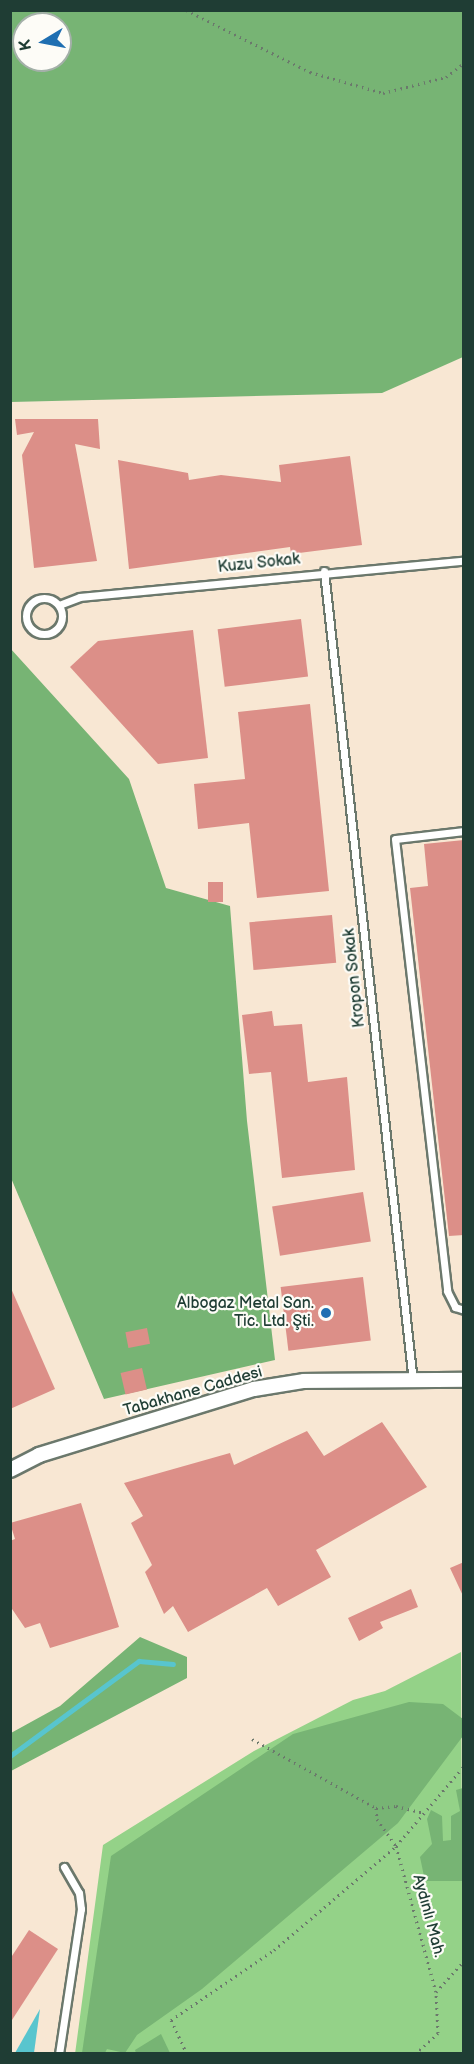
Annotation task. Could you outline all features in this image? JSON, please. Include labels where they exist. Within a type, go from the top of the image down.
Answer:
[{"type":"street","name":"Tabakhane Caddesi","points":[[10,1470],[39,1455],[254,1389],[304,1381],[464,1380]]},
{"type":"lane","name":"Kuzu Sokak","points":[[59,605],[80,597],[324,571],[464,561]]},
{"type":"lane","name":"Kropon Sokak","points":[[324,571],[413,1382]]},
{"type":"lane","points":[[49,598],[59,605],[62,616],[54,632],[37,633],[28,625],[27,607],[36,599],[49,598]]},
{"type":"lane","points":[[464,831],[395,839],[447,1292],[455,1307],[464,1311]]},
{"type":"lane","points":[[59,2054],[81,1909],[79,1893],[64,1867]]},
{"type":"path","points":[[186,10],[310,72],[383,93],[446,77],[464,63]]},
{"type":"path","points":[[252,1740],[376,1808],[396,1806],[424,1813]]},
{"type":"path","points":[[187,2054],[171,2020],[274,1950],[396,1846],[464,1766]]},
{"type":"path","name":"Aydınlı Mah.","points":[[376,1808],[377,1819],[396,1846],[436,1992],[438,2033],[415,2054]]},
{"type":"path","points":[[436,1992],[464,1961]]},
{"type":"green space","points":[[10,11],[463,11],[463,357],[382,393],[11,402]]},
{"type":"green space","points":[[10,648],[129,779],[166,888],[230,906],[247,1121],[275,1360],[104,1399],[11,1178]]},
{"type":"green space","points":[[140,1637],[187,1657],[187,1678],[11,1771],[11,1733],[60,1706]]},
{"type":"green space","points":[[461,1652],[463,2053],[75,2054],[103,1845],[254,1751],[353,1700],[385,1691]]},
{"type":"green space","points":[[409,1702],[443,1704],[463,1719],[463,1736],[398,1823],[202,1989],[137,2035],[125,2053],[107,2049],[105,2053],[82,2053],[111,1856],[293,1734]]},
{"type":"green space","points":[[463,1788],[463,1881],[425,1881],[420,1857],[432,1844],[427,1819],[431,1810],[442,1816],[443,1841],[451,1840],[451,1816],[460,1811],[456,1790]]},
{"type":"green space","points":[[161,2034],[170,2053],[136,2053],[135,2050]]},
{"type":"water","points":[[40,2009],[34,2053],[15,2053]]},
{"type":"building","points":[[15,419],[98,419],[100,449],[75,444],[97,561],[34,568],[22,455],[34,432],[17,435]]},
{"type":"building","points":[[350,456],[362,545],[291,554],[290,547],[129,569],[118,460],[188,473],[189,480],[221,475],[281,482],[279,465]]},
{"type":"building","points":[[301,619],[308,677],[225,687],[218,629]]},
{"type":"building","points":[[193,630],[208,758],[158,764],[70,667],[98,641]]},
{"type":"building","points":[[310,704],[329,891],[257,898],[249,823],[198,829],[194,784],[245,779],[238,712]]},
{"type":"building","points":[[464,840],[464,1235],[449,1236],[410,888],[428,886],[424,844]]},
{"type":"building","points":[[208,882],[223,882],[223,902],[208,902]]},
{"type":"building","points":[[332,915],[336,963],[253,970],[249,922]]},
{"type":"building","points":[[272,1011],[274,1026],[302,1024],[308,1082],[347,1077],[355,1170],[282,1178],[271,1072],[249,1074],[242,1015]]},
{"type":"building","points":[[363,1192],[371,1241],[280,1256],[272,1206]]},
{"type":"building","name":"Albogaz Metal San. Tic. Ltd. Şti.","points":[[363,1277],[371,1341],[288,1351],[281,1287]]},
{"type":"building","points":[[10,1286],[55,1389],[10,1409]]},
{"type":"building","points":[[147,1328],[150,1344],[128,1348],[125,1332]]},
{"type":"building","points":[[142,1368],[147,1389],[126,1394],[121,1373]]},
{"type":"building","points":[[382,1422],[427,1487],[316,1550],[331,1577],[278,1606],[267,1588],[188,1632],[173,1606],[164,1614],[145,1572],[152,1565],[131,1523],[143,1516],[124,1483],[230,1453],[234,1465],[307,1431],[324,1456]]},
{"type":"building","points":[[81,1503],[119,1627],[50,1648],[40,1623],[25,1628],[10,1606],[10,1541],[15,1539],[10,1523]]},
{"type":"building","points":[[464,1562],[464,1598],[450,1568]]},
{"type":"building","points":[[411,1589],[418,1607],[380,1622],[383,1628],[359,1641],[348,1618]]},
{"type":"building","points":[[29,1930],[58,1949],[10,2023],[10,1959]]},
{"type":"waterway","points":[[10,1756],[139,1661],[173,1664]]},
{"type":"place","name":"Albogaz Metal San. Tic. Ltd. Şti.","points":[[326,1313]]}]
